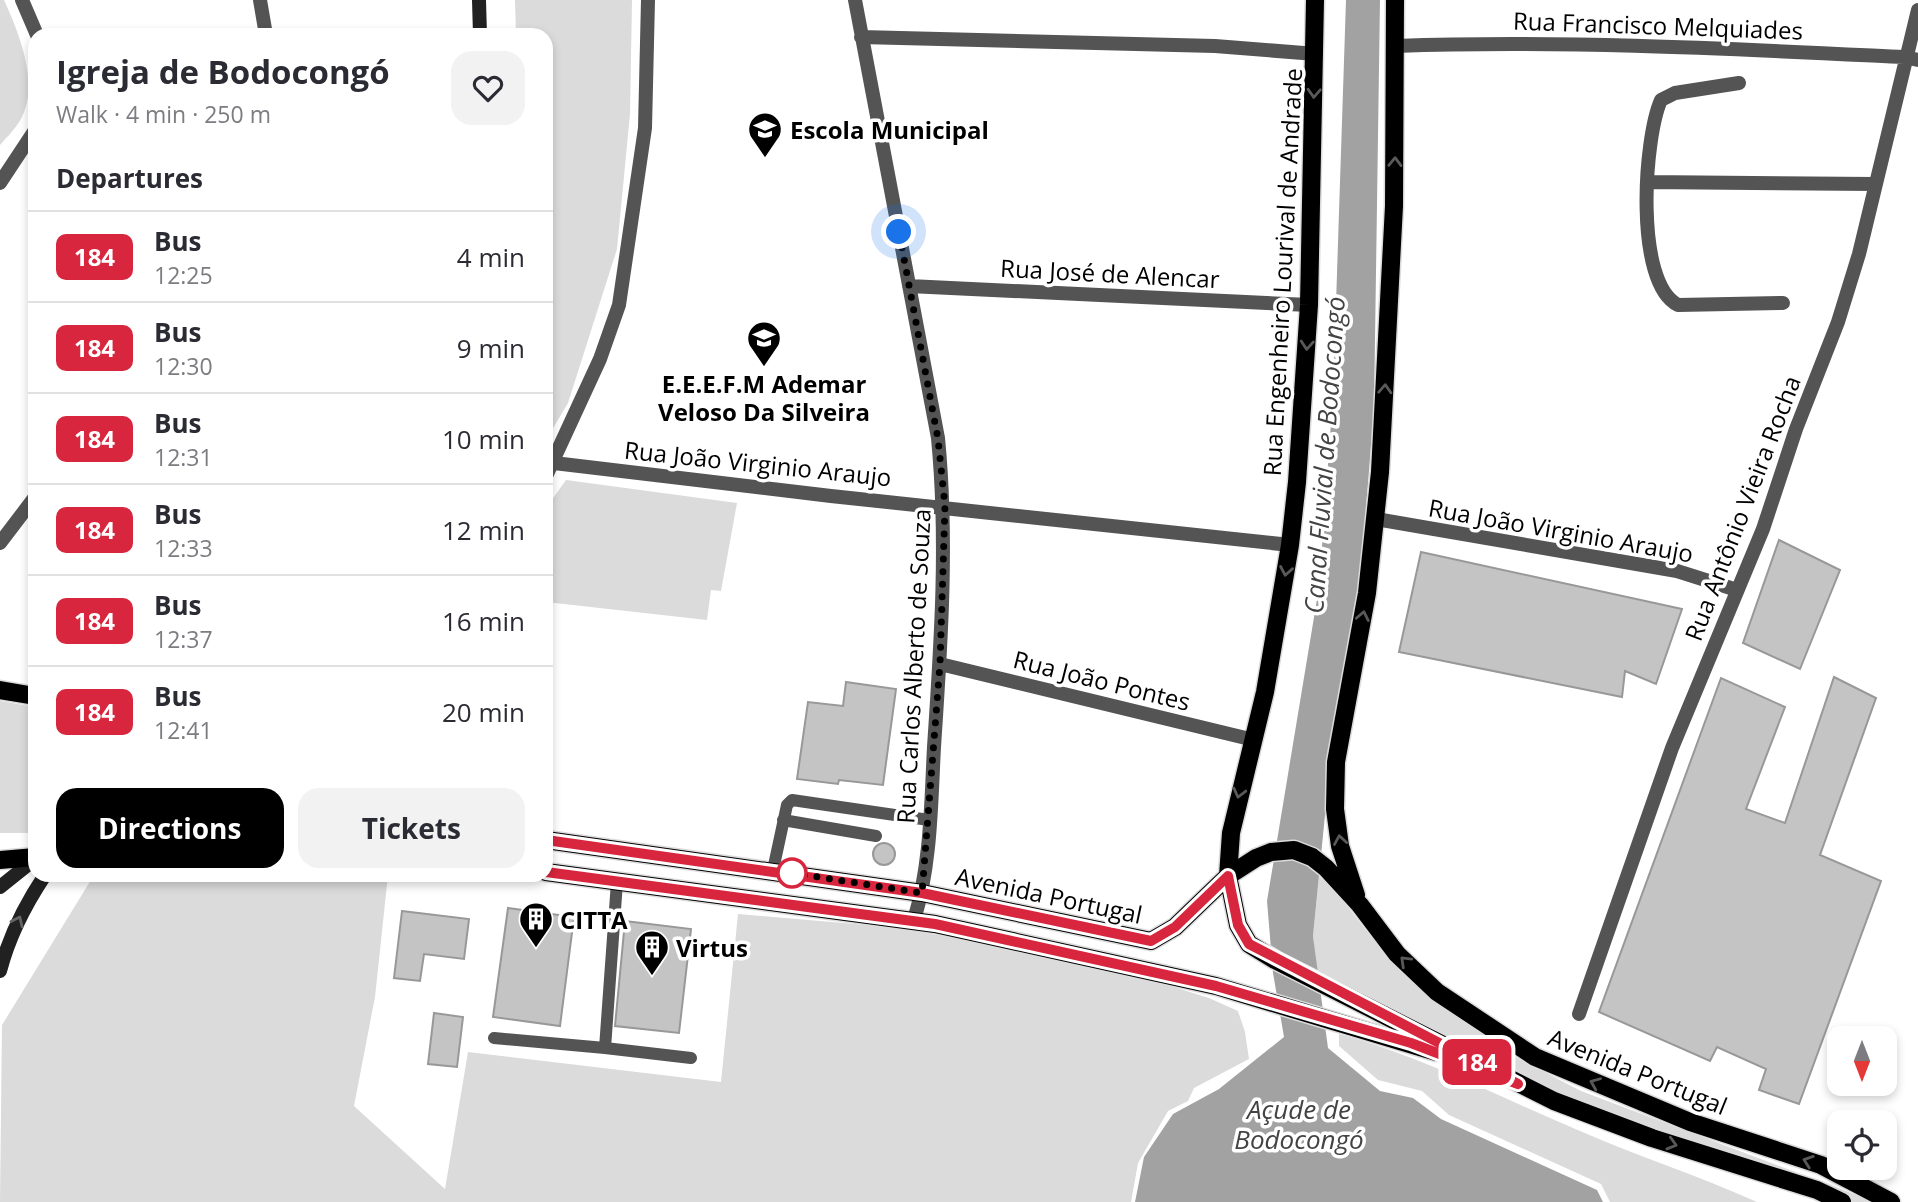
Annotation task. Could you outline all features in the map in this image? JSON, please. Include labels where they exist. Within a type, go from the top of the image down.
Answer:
[{"type":"main road","name":"Rua Engenheiro Lourival de Andrade","points":[[1228,876],[1231,833],[1254,740],[1290,544],[1309,305],[1315,0]]},
{"type":"main road","points":[[1360,905],[1340,846],[1335,809],[1336,762],[1367,593],[1376,519],[1394,206],[1395,0]]},
{"type":"main road","points":[[0,690],[28,695]]},
{"type":"main road","name":"Avenida Portugal","points":[[553,841],[922,893],[1151,941],[1175,927],[1228,876],[1256,858],[1271,852],[1294,850],[1312,857],[1326,868],[1360,905],[1397,954],[1437,992],[1535,1058],[1690,1122],[1821,1165],[1891,1202]]},
{"type":"main road","points":[[0,860],[28,858]]},
{"type":"main road","points":[[553,873],[914,920],[1216,986],[1411,1043],[1518,1084]]},
{"type":"main road","points":[[1228,876],[1238,925],[1249,944],[1518,1084],[1591,1117],[1805,1186],[1842,1202]]},
{"type":"street","points":[[22,0],[34,28]]},
{"type":"street","points":[[260,0],[264,28]]},
{"type":"street","points":[[479,0],[480,28]]},
{"type":"street","points":[[554,463],[600,359],[619,305],[645,128],[648,0]]},
{"type":"street","name":"Rua Carlos Alberto de Souza","points":[[855,0],[938,439],[945,506],[940,664],[929,820],[922,893],[914,920]]},
{"type":"street","name":"Rua Antônio Vieira Rocha","points":[[1579,1014],[1672,748],[1763,529],[1796,429],[1838,322],[1859,254],[1875,184],[1911,58],[1918,10]]},
{"type":"street","points":[[861,37],[1215,46],[1316,54]]},
{"type":"street","name":"Rua Francisco Melquiades","points":[[1396,46],[1654,45],[1911,58]]},
{"type":"street","points":[[1739,83],[1675,93],[1661,100],[1650,135],[1647,182],[1654,263],[1668,300],[1692,306],[1783,303]]},
{"type":"street","points":[[0,183],[28,144]]},
{"type":"street","points":[[1647,182],[1875,184]]},
{"type":"street","name":"Rua José de Alencar","points":[[909,286],[1309,305]]},
{"type":"street","name":"Rua João Virginio Araujo","points":[[554,463],[831,496],[1290,544]]},
{"type":"street","points":[[0,543],[28,506]]},
{"type":"street","name":"Rua João Virginio Araujo","points":[[1376,519],[1677,571],[1737,590]]},
{"type":"street","name":"Rua João Pontes","points":[[940,664],[1254,740]]},
{"type":"street","points":[[0,887],[28,864]]},
{"type":"street","points":[[0,971],[7,946],[29,899],[40,882]]},
{"type":"lane","points":[[773,870],[787,805],[792,800],[929,820]]},
{"type":"lane","points":[[783,820],[876,835]]},
{"type":"lane","points":[[606,1048],[617,882]]},
{"type":"lane","points":[[494,1038],[691,1058]]},
{"type":"shaded area","points":[[0,0],[4,0],[21,43],[28,75],[28,90],[21,119],[0,145]]},
{"type":"shaded area","points":[[515,0],[632,0],[630,114],[617,249],[568,403],[553,428],[553,28],[516,28]]},
{"type":"shaded area","points":[[566,480],[737,503],[721,591],[711,590],[707,620],[553,603],[553,498]]},
{"type":"shaded area","points":[[0,701],[28,706],[28,833],[0,833]]},
{"type":"shaded area","points":[[1319,876],[1334,889],[1372,938],[1421,989],[1517,1058],[1581,1091],[1875,1202],[1853,1202],[1602,1116],[1317,970],[1313,936]]},
{"type":"shaded area","points":[[90,882],[387,882],[375,997],[354,1106],[445,1189],[468,1052],[721,1082],[738,914],[890,927],[997,945],[1164,984],[1209,998],[1238,1011],[1245,1032],[1249,1059],[1194,1088],[1188,1101],[1168,1111],[1138,1163],[1131,1202],[0,1202],[2,1025]]},
{"type":"shaded area","points":[[1339,1034],[1429,1065],[1596,1138],[1757,1202],[1610,1202],[1601,1184],[1449,1115],[1422,1091],[1378,1080],[1339,1046]]},
{"type":"water","name":"Açude de Bodocongó","points":[[1346,0],[1380,0],[1374,408],[1359,596],[1325,815],[1313,936],[1328,1048],[1380,1091],[1413,1098],[1441,1119],[1597,1190],[1603,1202],[1135,1202],[1144,1157],[1173,1114],[1219,1089],[1284,1037],[1273,973],[1267,901],[1319,587],[1333,395]]},
{"type":"building","points":[[1779,540],[1840,570],[1800,669],[1743,643]]},
{"type":"building","points":[[1421,552],[1682,609],[1656,684],[1625,671],[1622,697],[1399,652]]},
{"type":"building","points":[[1834,677],[1876,698],[1820,855],[1881,881],[1799,1104],[1759,1090],[1766,1069],[1717,1047],[1710,1061],[1599,1012],[1721,678],[1785,707],[1746,809],[1785,823]]},
{"type":"building","points":[[846,682],[896,689],[883,785],[839,780],[838,784],[797,779],[808,702],[843,706]]},
{"type":"building","points":[[884,843],[892,846],[895,854],[892,862],[884,865],[876,862],[873,854],[876,846]]},
{"type":"building","name":"CITTA","points":[[508,908],[574,917],[560,1026],[493,1017]]},
{"type":"building","points":[[402,911],[469,919],[464,959],[424,954],[420,981],[394,978]]},
{"type":"building","name":"Virtus","points":[[625,921],[691,929],[679,1033],[615,1026]]},
{"type":"building","points":[[434,1013],[463,1017],[457,1067],[428,1064]]},
{"type":"bus line","name":"184","points":[[553,841],[922,893],[1151,941],[1175,927],[1194,911],[1228,876],[1238,925],[1249,944],[1275,960],[1518,1084],[1411,1043],[1216,986],[935,924],[553,873]]},
{"type":"place","name":"Escola Municipal","points":[[765,159]]},
{"type":"place","name":"E.E.E.F.M Ademar Veloso Da Silveira","points":[[764,368]]},
{"type":"place","name":"CITTA","points":[[536,949]]},
{"type":"place","name":"Virtus","points":[[652,977]]},
{"type":"route","points":[[792,873],[922,893],[940,664],[945,506],[938,439],[899,232]]},
{"type":"water label","name":"Canal Fluvial de Bodocongó","points":[[1324,455]]}]
